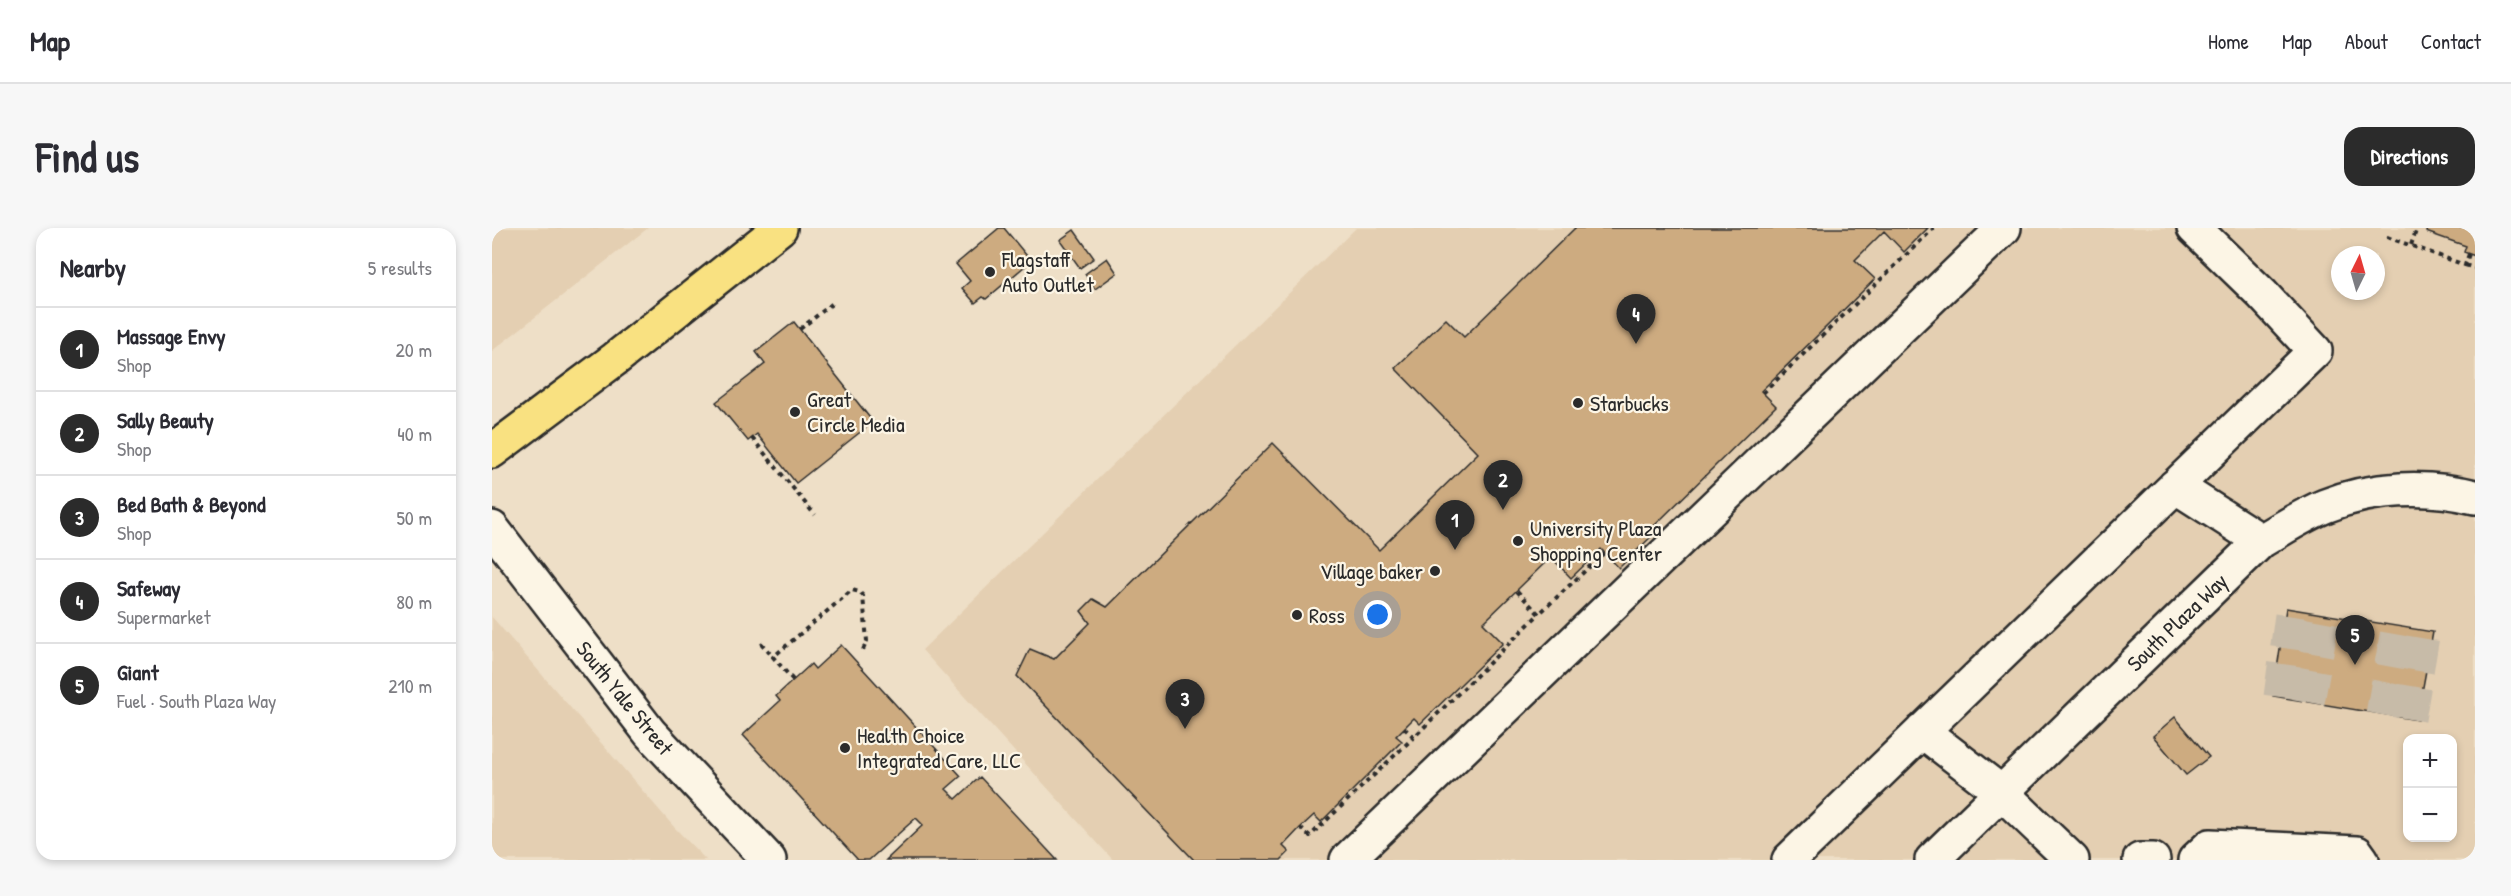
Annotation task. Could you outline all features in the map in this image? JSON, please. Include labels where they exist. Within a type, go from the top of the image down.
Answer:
[{"type":"main road","points":[[492,451],[780,228]]},
{"type":"street","points":[[1347,860],[2004,228]]},
{"type":"street","points":[[1789,860],[2315,351],[2262,294],[2194,228]]},
{"type":"street","points":[[2175,486],[2261,541]]},
{"type":"street","name":"South Plaza Way","points":[[1932,860],[2261,541],[2325,506],[2355,496],[2424,489],[2475,497]]},
{"type":"street","name":"South Yale Street","points":[[492,528],[650,733],[769,860]]},
{"type":"street","points":[[1922,731],[2001,792],[2072,860]]},
{"type":"street","points":[[2195,860],[2210,846],[2356,854],[2362,860]]},
{"type":"street","points":[[2140,860],[2153,860]]},
{"type":"path","points":[[1763,393],[1934,228]]},
{"type":"path","points":[[2411,245],[2417,228]]},
{"type":"path","points":[[2387,237],[2475,268]]},
{"type":"path","points":[[2465,265],[2469,254]]},
{"type":"path","points":[[800,329],[833,303]]},
{"type":"path","points":[[752,438],[815,515]]},
{"type":"path","points":[[1300,828],[1310,836],[1604,553]]},
{"type":"path","points":[[773,657],[852,590],[860,592],[863,596],[867,641],[863,650]]},
{"type":"path","points":[[1517,591],[1539,614]]},
{"type":"path","points":[[761,643],[793,680]]},
{"type":"path","points":[[1404,728],[1414,737]]},
{"type":"shaded area","points":[[492,228],[648,228],[492,351]]},
{"type":"shaded area","points":[[1356,228],[2475,228],[2475,860],[1113,860],[922,650]]},
{"type":"shaded area","points":[[492,617],[674,827],[706,860],[492,860]]},
{"type":"building","name":"Flagstaff Auto Outlet","points":[[999,228],[1004,228],[1031,261],[986,299],[983,297],[975,303],[962,288],[970,281],[956,264]]},
{"type":"building","name":"University Plaza Shopping Center","points":[[1575,228],[1928,228],[1904,252],[1884,231],[1855,260],[1875,279],[1761,391],[1776,406],[1652,528],[1656,532],[1619,568],[1601,549],[1571,578],[1551,557],[1483,623],[1503,643],[1420,724],[1414,718],[1396,736],[1402,741],[1321,822],[1314,815],[1300,828],[1283,846],[1289,852],[1281,860],[1194,860],[1017,676],[1030,649],[1054,659],[1090,623],[1081,611],[1093,599],[1107,607],[1273,443],[1379,550],[1478,453],[1395,368],[1446,319],[1464,337]]},
{"type":"building","points":[[2427,228],[2475,228],[2475,256],[2464,252],[2466,246],[2426,232]]},
{"type":"building","points":[[1074,230],[1094,258],[1080,268],[1060,240]]},
{"type":"building","points":[[1107,258],[1117,273],[1095,289],[1085,274]]},
{"type":"building","name":"Great Circle Media","points":[[794,322],[873,422],[796,483],[757,434],[748,441],[716,402],[765,364],[756,352]]},
{"type":"building","points":[[2286,608],[2433,632],[2417,720],[2273,696]]},
{"type":"building","name":"Health Choice Integrated Care, LLC","points":[[841,645],[961,776],[946,789],[956,799],[980,777],[1057,860],[886,860],[923,825],[916,818],[869,860],[858,860],[743,735],[780,701],[776,696],[811,664],[815,669]]},
{"type":"building","points":[[2175,717],[2209,757],[2186,775],[2153,736]]},
{"type":"tunnel","points":[[2280,697],[2292,608]]},
{"type":"tunnel","points":[[2308,702],[2324,613]]},
{"type":"tunnel","points":[[2382,715],[2398,625]]},
{"type":"tunnel","points":[[2409,719],[2424,630]]},
{"type":"place","name":"Flagstaff Auto Outlet","points":[[990,272]]},
{"type":"place","name":"Safeway","points":[[1636,344]]},
{"type":"place","name":"Starbucks","points":[[1578,403]]},
{"type":"place","name":"Great Circle Media","points":[[795,412]]},
{"type":"place","name":"Sally Beauty","points":[[1503,510]]},
{"type":"place","name":"University Plaza Shopping Center","points":[[1518,541]]},
{"type":"place","name":"Massage Envy","points":[[1455,550]]},
{"type":"place","name":"Village baker","points":[[1435,571]]},
{"type":"place","name":"Ross","points":[[1297,615]]},
{"type":"place","name":"Giant","points":[[2355,665]]},
{"type":"place","name":"Bed Bath & Beyond","points":[[1185,729]]},
{"type":"place","name":"Health Choice Integrated Care, LLC","points":[[845,748]]}]
